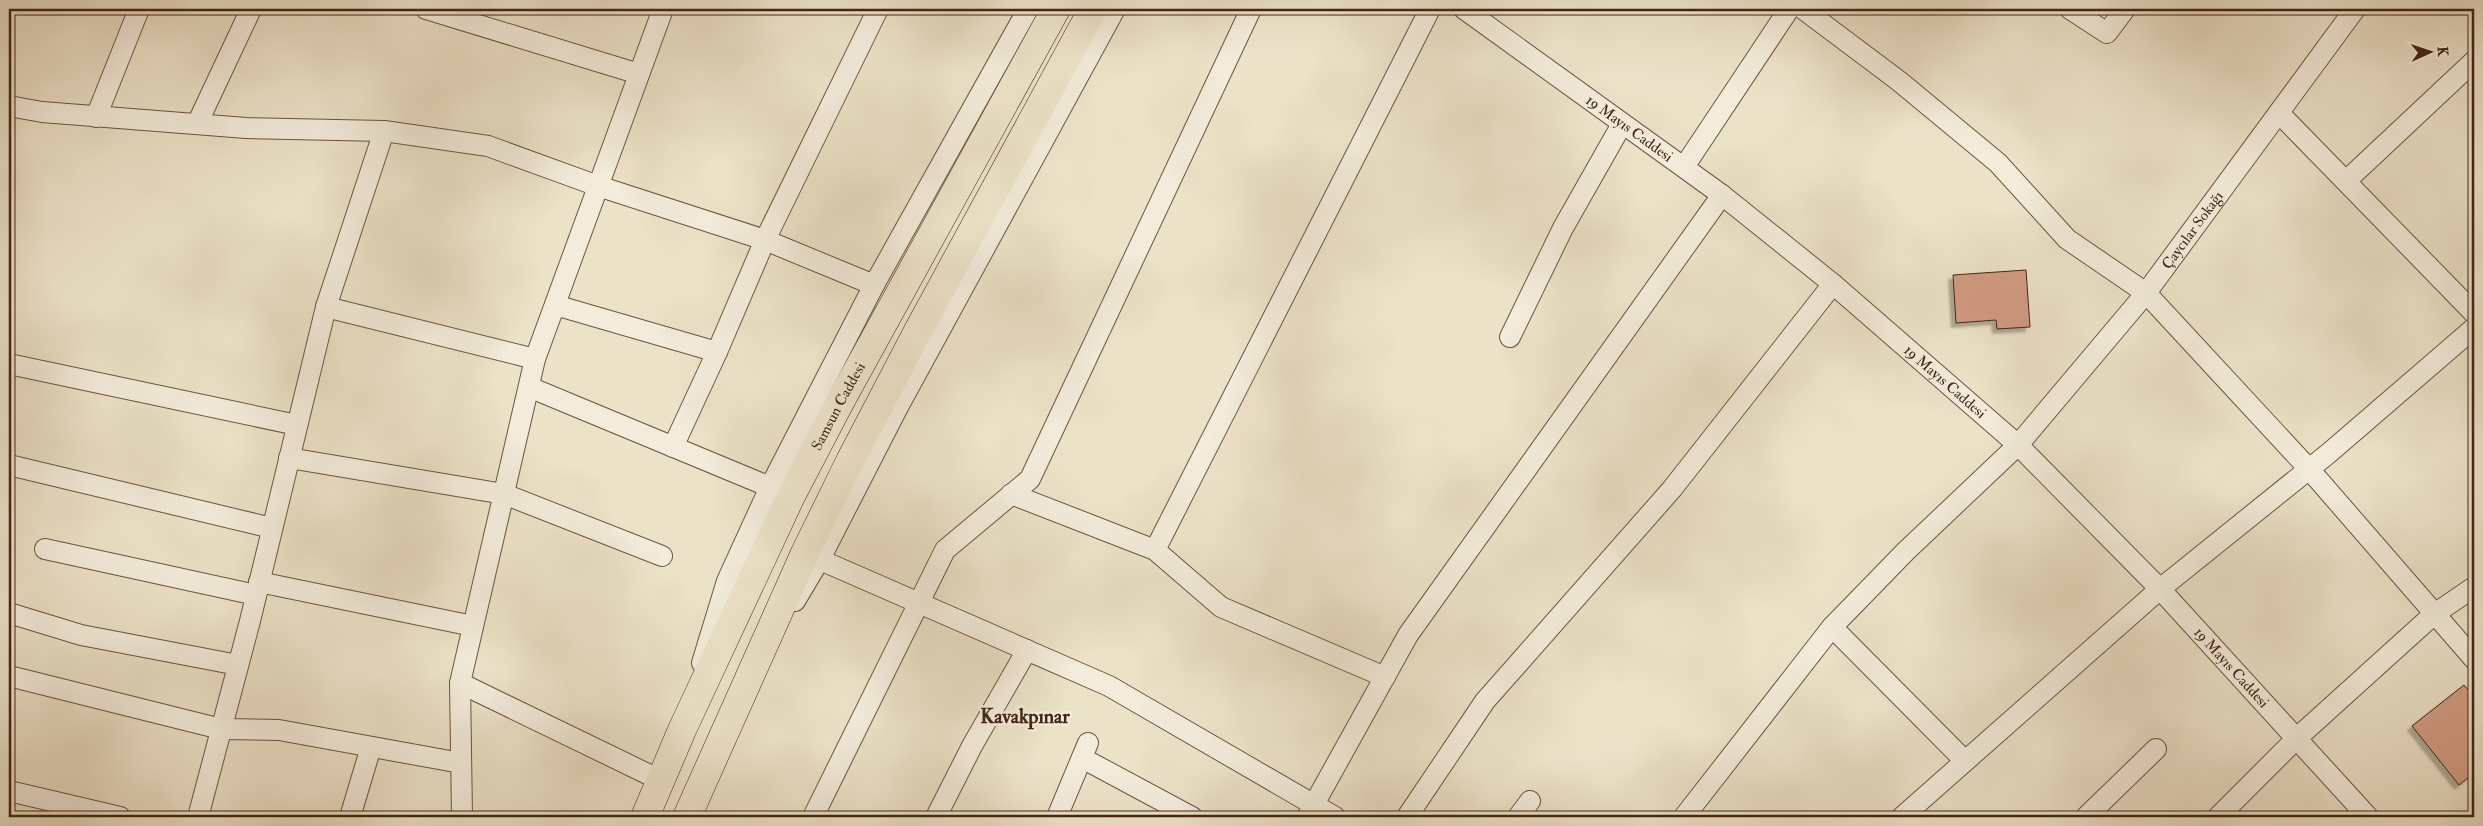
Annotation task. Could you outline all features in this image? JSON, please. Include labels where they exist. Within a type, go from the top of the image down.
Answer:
[{"type":"highway","name":"Samsun Caddesi","points":[[645,817],[682,730],[791,496],[1056,9]]},
{"type":"highway","points":[[687,817],[744,686],[813,556],[919,329],[1093,9]]},
{"type":"street","points":[[96,116],[139,9]]},
{"type":"street","points":[[197,124],[251,9]]},
{"type":"street","points":[[426,9],[639,74]]},
{"type":"street","points":[[462,817],[460,683],[535,359],[663,9]]},
{"type":"street","points":[[673,447],[717,352],[764,240],[878,9]]},
{"type":"street","points":[[682,730],[727,581],[770,487],[874,285],[1028,9]]},
{"type":"street","points":[[1115,9],[898,407],[813,556],[1109,686],[1310,811],[1335,817]]},
{"type":"street","points":[[813,817],[945,550],[1030,479],[1251,9]]},
{"type":"street","points":[[1155,550],[1430,9]]},
{"type":"street","name":"19 Mayıs Caddesi","points":[[1464,9],[1722,195],[1833,284],[2018,445],[2160,589],[2368,817]]},
{"type":"street","points":[[1684,167],[1789,9]]},
{"type":"street","points":[[1803,9],[1898,81],[1998,163],[2067,239],[2146,293],[2308,469],[2433,615],[2474,659]]},
{"type":"street","points":[[2070,9],[2107,34],[2125,9]]},
{"type":"street","name":"Çaycılar Sokağı","points":[[1684,817],[1832,627],[1906,552],[2018,445],[2146,293],[2355,9]]},
{"type":"street","points":[[2346,181],[2474,61]]},
{"type":"street","points":[[9,106],[42,112],[246,128],[384,131],[488,146],[598,186],[764,240],[874,285]]},
{"type":"street","points":[[2279,113],[2474,313]]},
{"type":"street","points":[[1510,337],[1563,228],[1622,124]]},
{"type":"street","points":[[198,817],[258,589],[326,306],[384,131]]},
{"type":"street","points":[[1310,811],[1408,635],[1722,195]]},
{"type":"street","points":[[1407,817],[1485,701],[1672,489],[1833,284]]},
{"type":"street","points":[[555,305],[717,352]]},
{"type":"street","points":[[326,306],[535,359]]},
{"type":"street","points":[[1902,817],[2160,589],[2308,469],[2474,328]]},
{"type":"street","points":[[9,364],[297,424]]},
{"type":"street","points":[[529,387],[770,487]]},
{"type":"street","points":[[289,458],[504,494],[662,556]]},
{"type":"street","points":[[9,465],[272,528]]},
{"type":"street","points":[[1011,494],[1155,550],[1221,607],[1384,677]]},
{"type":"street","points":[[45,549],[258,589],[473,626]]},
{"type":"street","points":[[2218,817],[2297,738],[2433,615],[2474,587]]},
{"type":"street","points":[[9,613],[81,635],[238,665]]},
{"type":"street","points":[[1832,627],[1965,761]]},
{"type":"street","points":[[936,817],[972,746],[1027,650]]},
{"type":"street","points":[[9,676],[221,729],[279,730],[461,763]]},
{"type":"street","points":[[460,683],[660,780]]},
{"type":"street","points":[[350,817],[371,747]]},
{"type":"street","points":[[2086,817],[2156,749]]},
{"type":"street","points":[[1057,817],[1085,750],[1192,817]]},
{"type":"street","points":[[9,791],[120,817]]},
{"type":"building","points":[[2026,270],[2030,327],[1997,329],[1996,320],[1956,323],[1953,275]]},
{"type":"building","points":[[2464,685],[2474,697],[2474,773],[2459,785],[2412,726]]},
{"type":"district","name":"Kavakpınar","points":[[1025,716]]}]
